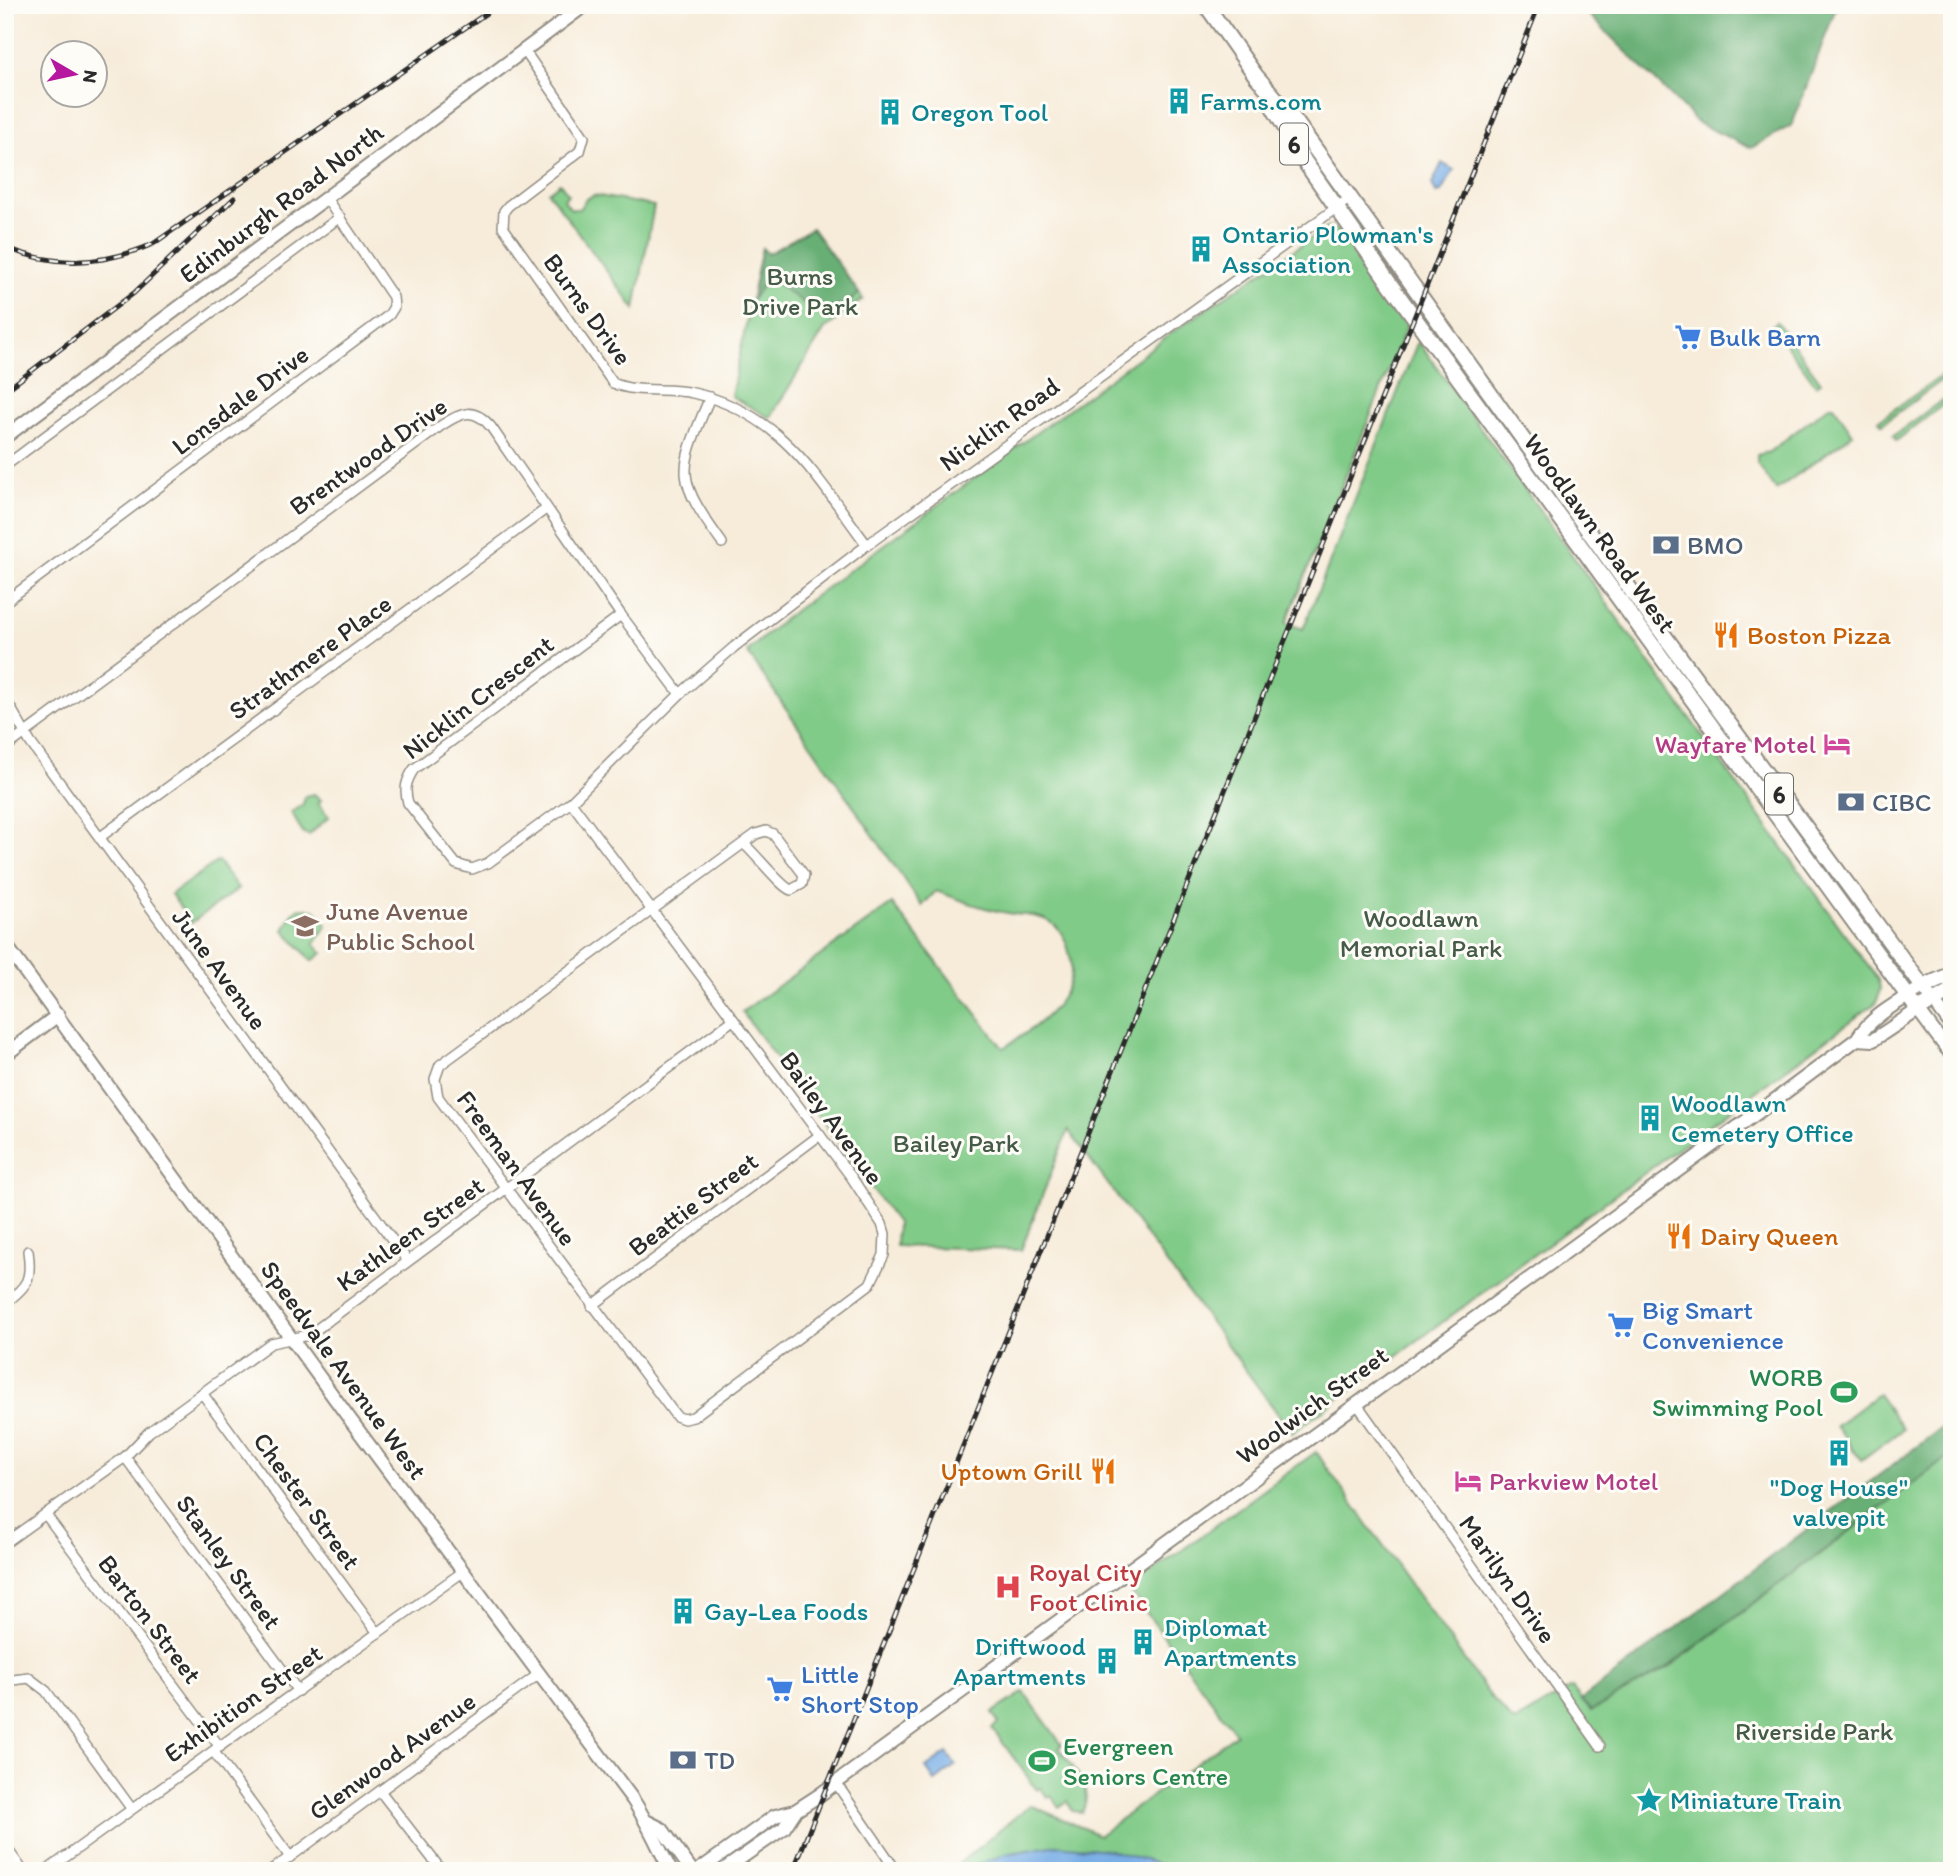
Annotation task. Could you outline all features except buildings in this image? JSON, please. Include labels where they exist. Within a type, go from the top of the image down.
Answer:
[{"type":"main road","name":"Edinburgh Road North","points":[[5,437],[585,5]]},
{"type":"main road","name":"Woodlawn Road West","points":[[1206,5],[1256,76],[1305,162],[1338,209],[1625,610],[1918,1010]]},
{"type":"main road","name":"Woodlawn Road West","points":[[1256,76],[1293,118],[1744,747],[1923,987]]},
{"type":"main road","name":"Speedvale Avenue West","points":[[5,944],[648,1822],[652,1837],[671,1871]]},
{"type":"main road","name":"Woolwich Street","points":[[698,1871],[775,1816],[795,1811],[835,1783],[1857,1039],[1864,1027],[1908,996],[1952,974]]},
{"type":"main road","points":[[1923,987],[1952,1026]]},
{"type":"main road","name":"Woolwich Street","points":[[1857,1039],[1873,1040],[1952,990]]},
{"type":"main road","points":[[1918,1010],[1947,1049],[1952,1051]]},
{"type":"main road","points":[[5,1055],[58,1015]]},
{"type":"main road","name":"Woolwich Street","points":[[722,1871],[784,1828],[795,1811]]},
{"type":"main road","name":"Speedvale Avenue West","points":[[648,1822],[662,1829],[692,1871]]},
{"type":"street","name":"Burns Drive","points":[[524,50],[553,89],[584,141],[580,151],[508,206],[504,211],[503,227],[613,383],[634,388],[676,389],[710,397],[744,410],[787,440],[867,545]]},
{"type":"street","name":"Lonsdale Drive","points":[[5,602],[389,315],[394,307],[393,297],[326,198]]},
{"type":"street","name":"Nicklin Road","points":[[680,694],[734,647],[867,545],[1350,198]]},
{"type":"street","points":[[5,466],[340,217]]},
{"type":"street","points":[[710,397],[690,446],[684,470],[692,500],[722,542]]},
{"type":"street","name":"Brentwood Drive","points":[[5,748],[460,413],[472,411],[481,416],[680,694]]},
{"type":"street","name":"Strathmere Place","points":[[99,838],[546,509]]},
{"type":"street","name":"Nicklin Crescent","points":[[621,615],[414,769],[406,781],[404,792],[421,823],[456,863],[472,869],[488,863],[571,802],[680,694]]},
{"type":"street","name":"June Avenue","points":[[5,698],[24,734],[407,1260]]},
{"type":"street","name":"Bailey Avenue","points":[[571,802],[653,908],[820,1135],[883,1224],[886,1234],[880,1266],[870,1284],[693,1417],[684,1419]]},
{"type":"street","name":"Freeman Avenue","points":[[684,1419],[676,1416],[506,1190],[438,1097],[435,1079],[440,1065],[756,834],[766,831],[773,834],[803,875],[803,884],[791,890],[784,888],[762,859],[744,844]]},
{"type":"street","name":"Kathleen Street","points":[[5,1543],[125,1457],[149,1432],[271,1343],[309,1335],[733,1020]]},
{"type":"street","name":"Beattie Street","points":[[592,1306],[820,1135]]},
{"type":"street","points":[[5,1303],[23,1290],[28,1280],[28,1251]]},
{"type":"street","name":"Chester Street","points":[[202,1393],[378,1633]]},
{"type":"street","name":"Marilyn Drive","points":[[1357,1404],[1600,1746]]},
{"type":"street","name":"Stanley Street","points":[[125,1457],[298,1692]]},
{"type":"street","name":"Barton Street","points":[[46,1515],[217,1750],[290,1857]]},
{"type":"street","name":"Exhibition Street","points":[[46,1871],[464,1571]]},
{"type":"street","name":"Glenwood Avenue","points":[[271,1871],[539,1674]]},
{"type":"street","points":[[5,1681],[29,1678],[46,1690],[131,1808]]},
{"type":"street","points":[[835,1783],[893,1866]]},
{"type":"street","points":[[380,1791],[442,1871]]},
{"type":"street","points":[[5,1846],[23,1871]]},
{"type":"green space","points":[[1579,5],[1837,5],[1792,125],[1751,148],[1699,124]]},
{"type":"green space","points":[[560,183],[568,194],[564,200],[571,209],[579,209],[586,199],[594,195],[654,206],[635,309],[548,192]]},
{"type":"green space","name":"Woodlawn Memorial Park","points":[[1328,227],[1347,233],[1406,315],[1408,323],[1286,623],[1303,629],[1418,341],[1878,980],[1880,988],[1877,1002],[1292,1433],[1068,1130],[1021,1250],[896,1246],[897,1223],[742,1012],[892,904],[1003,1048],[1043,1019],[1064,995],[1070,981],[1068,948],[1057,927],[1040,918],[990,909],[936,891],[922,906],[747,652],[785,618],[1177,329]]},
{"type":"green space","name":"Burns Drive Park","points":[[812,228],[863,299],[825,329],[770,418],[731,396],[762,248],[768,254]]},
{"type":"green space","points":[[812,228],[859,293],[846,305],[815,311],[767,277],[752,300],[762,248],[768,254]]},
{"type":"green space","points":[[1777,322],[1821,382],[1816,385],[1772,326]]},
{"type":"green space","points":[[1952,361],[1952,373],[1882,424],[1879,420],[1950,370],[1945,363],[1950,364]]},
{"type":"green space","points":[[1952,398],[1896,441],[1893,436],[1941,401]]},
{"type":"green space","points":[[1829,406],[1834,406],[1853,434],[1776,490],[1757,463],[1757,455],[1769,452]]},
{"type":"green space","points":[[314,794],[321,800],[318,803],[329,817],[309,835],[303,833],[291,812],[303,805],[305,796]]},
{"type":"green space","points":[[218,861],[238,889],[191,923],[171,894]]},
{"type":"green space","points":[[300,908],[315,910],[327,925],[314,944],[323,953],[312,961],[284,930],[293,913]]},
{"type":"green space","points":[[1878,1394],[1903,1429],[1861,1460],[1836,1426]]},
{"type":"green space","points":[[1952,1420],[1952,1454],[1671,1665],[1591,1711],[1581,1700]]},
{"type":"green space","name":"Riverside Park","points":[[1316,1452],[1491,1697],[1514,1722],[1572,1688],[1591,1711],[1671,1666],[1952,1454],[1952,1871],[950,1871],[1030,1805],[1099,1835],[1236,1734],[1129,1589]]},
{"type":"green space","name":"Evergreen Seniors Centre","points":[[1024,1692],[1062,1745],[1059,1748],[1084,1786],[1086,1794],[1082,1812],[1072,1811],[1068,1801],[1059,1807],[1051,1796],[1048,1798],[1040,1788],[1037,1790],[992,1728],[999,1723],[992,1713]]},
{"type":"water","points":[[1442,163],[1454,170],[1441,192],[1436,193],[1432,184]]},
{"type":"water","points":[[947,1753],[956,1765],[935,1781],[926,1768]]},
{"type":"water","points":[[1057,1845],[1110,1850],[1182,1871],[961,1871],[1006,1854]]},
{"type":"railway","points":[[5,247],[42,258],[79,261],[116,256],[153,244],[498,5]]},
{"type":"railway","points":[[793,1871],[1539,5]]},
{"type":"railway","points":[[5,391],[134,293],[234,198]]},
{"type":"place","name":"Farms.com","points":[[1179,101]]},
{"type":"place","name":"Oregon Tool","points":[[890,112]]},
{"type":"place","name":"Ontario Plowman's Association","points":[[1201,249]]},
{"type":"place","name":"Bulk Barn","points":[[1688,337]]},
{"type":"place","name":"BMO","points":[[1666,545]]},
{"type":"place","name":"Boston Pizza","points":[[1726,635]]},
{"type":"place","name":"Wayfare Motel","points":[[1837,744]]},
{"type":"place","name":"CIBC","points":[[1851,802]]},
{"type":"place","name":"June Avenue Public School","points":[[305,926]]},
{"type":"place","name":"Woodlawn Cemetery Office","points":[[1650,1118]]},
{"type":"place","name":"Dairy Queen","points":[[1679,1236]]},
{"type":"place","name":"Big Smart Convenience","points":[[1621,1325]]},
{"type":"place","name":"WORB Swimming Pool","points":[[1844,1392]]},
{"type":"place","name":"\"Dog House\" valve pit","points":[[1839,1453]]},
{"type":"place","name":"Uptown Grill","points":[[1103,1471]]},
{"type":"place","name":"Parkview Motel","points":[[1468,1481]]},
{"type":"place","name":"Royal City Foot Clinic","points":[[1008,1587]]},
{"type":"place","name":"Gay-Lea Foods","points":[[683,1611]]},
{"type":"place","name":"Diplomat Apartments","points":[[1143,1642]]},
{"type":"place","name":"Driftwood Apartments","points":[[1107,1661]]},
{"type":"place","name":"Little Short Stop","points":[[780,1689]]},
{"type":"place","name":"TD","points":[[683,1760]]},
{"type":"place","name":"Evergreen Seniors Centre","points":[[1042,1761]]},
{"type":"place","name":"Miniature Train","points":[[1649,1800]]},
{"type":"park label","name":"Bailey Park","points":[[956,1143]]}]
